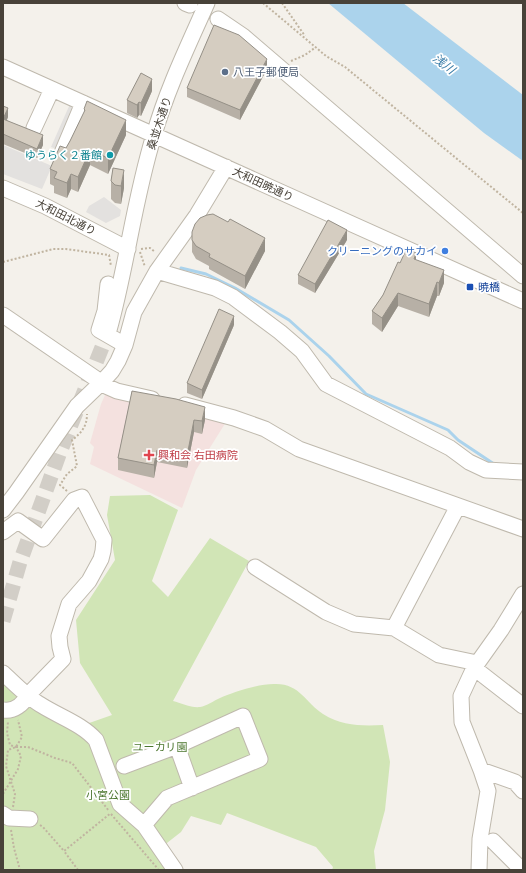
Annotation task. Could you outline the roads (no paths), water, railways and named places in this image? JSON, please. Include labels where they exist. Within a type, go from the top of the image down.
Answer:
[{"type":"street","name":"桑並木通り","points":[[109,330],[134,248],[140,187],[154,135],[170,87],[207,3]]},
{"type":"street","points":[[218,19],[243,36],[279,66],[523,276]]},
{"type":"street","name":"大和田暁通り","points":[[3,67],[523,301]]},
{"type":"street","points":[[34,128],[52,88]]},
{"type":"street","points":[[62,153],[83,103]]},
{"type":"street","points":[[3,510],[77,406],[102,382],[115,366],[125,345],[134,312],[161,266],[197,215],[226,167]]},
{"type":"street","name":"大和田北通り","points":[[3,188],[134,248]]},
{"type":"street","points":[[161,266],[233,297],[280,332],[302,351],[326,384],[450,448],[469,462],[486,470],[523,472]]},
{"type":"street","points":[[108,284],[105,311],[99,330],[125,345]]},
{"type":"street","points":[[3,315],[117,391],[166,401],[234,418],[265,429],[299,449],[523,529]]},
{"type":"street","points":[[3,532],[18,520],[43,539],[74,500],[82,497],[104,540],[102,560],[89,581],[69,604],[59,636],[63,659],[17,708],[4,710]]},
{"type":"street","points":[[394,628],[458,506]]},
{"type":"street","points":[[256,567],[326,612],[354,624],[394,628],[439,655],[475,665],[523,706]]},
{"type":"street","points":[[479,870],[480,833],[488,792],[462,722],[461,696],[475,665],[501,630],[523,594]]},
{"type":"street","points":[[3,673],[26,699],[89,732],[96,740],[115,809],[144,825],[176,870]]},
{"type":"street","points":[[124,766],[177,746],[243,716],[260,759],[167,798],[144,825]]},
{"type":"street","points":[[177,746],[192,788]]},
{"type":"street","points":[[481,770],[515,782],[523,791]]},
{"type":"street","points":[[6,816],[30,819]]},
{"type":"street","points":[[493,841],[522,870]]},
{"type":"water","name":"浅川","points":[[328,3],[403,3],[523,95],[523,161],[484,133]]},
{"type":"waterway","points":[[181,268],[206,274],[235,288],[289,320],[329,356],[366,394],[448,430],[458,440],[494,464]]},
{"type":"tunnel","points":[[3,621],[20,562],[60,452],[109,330]]},
{"type":"place","name":"八王子郵便局","points":[[225,72]]},
{"type":"place","name":"ゆうらく２番館","points":[[110,155]]},
{"type":"place","name":"クリーニングのサカイ","points":[[445,251]]},
{"type":"place","name":"暁橋","points":[[470,287]]},
{"type":"place","name":"興和会 右田病院","points":[[149,455]]},
{"type":"park label","name":"ユーカリ園","points":[[160,747]]},
{"type":"park label","name":"小宮公園","points":[[108,795]]}]
